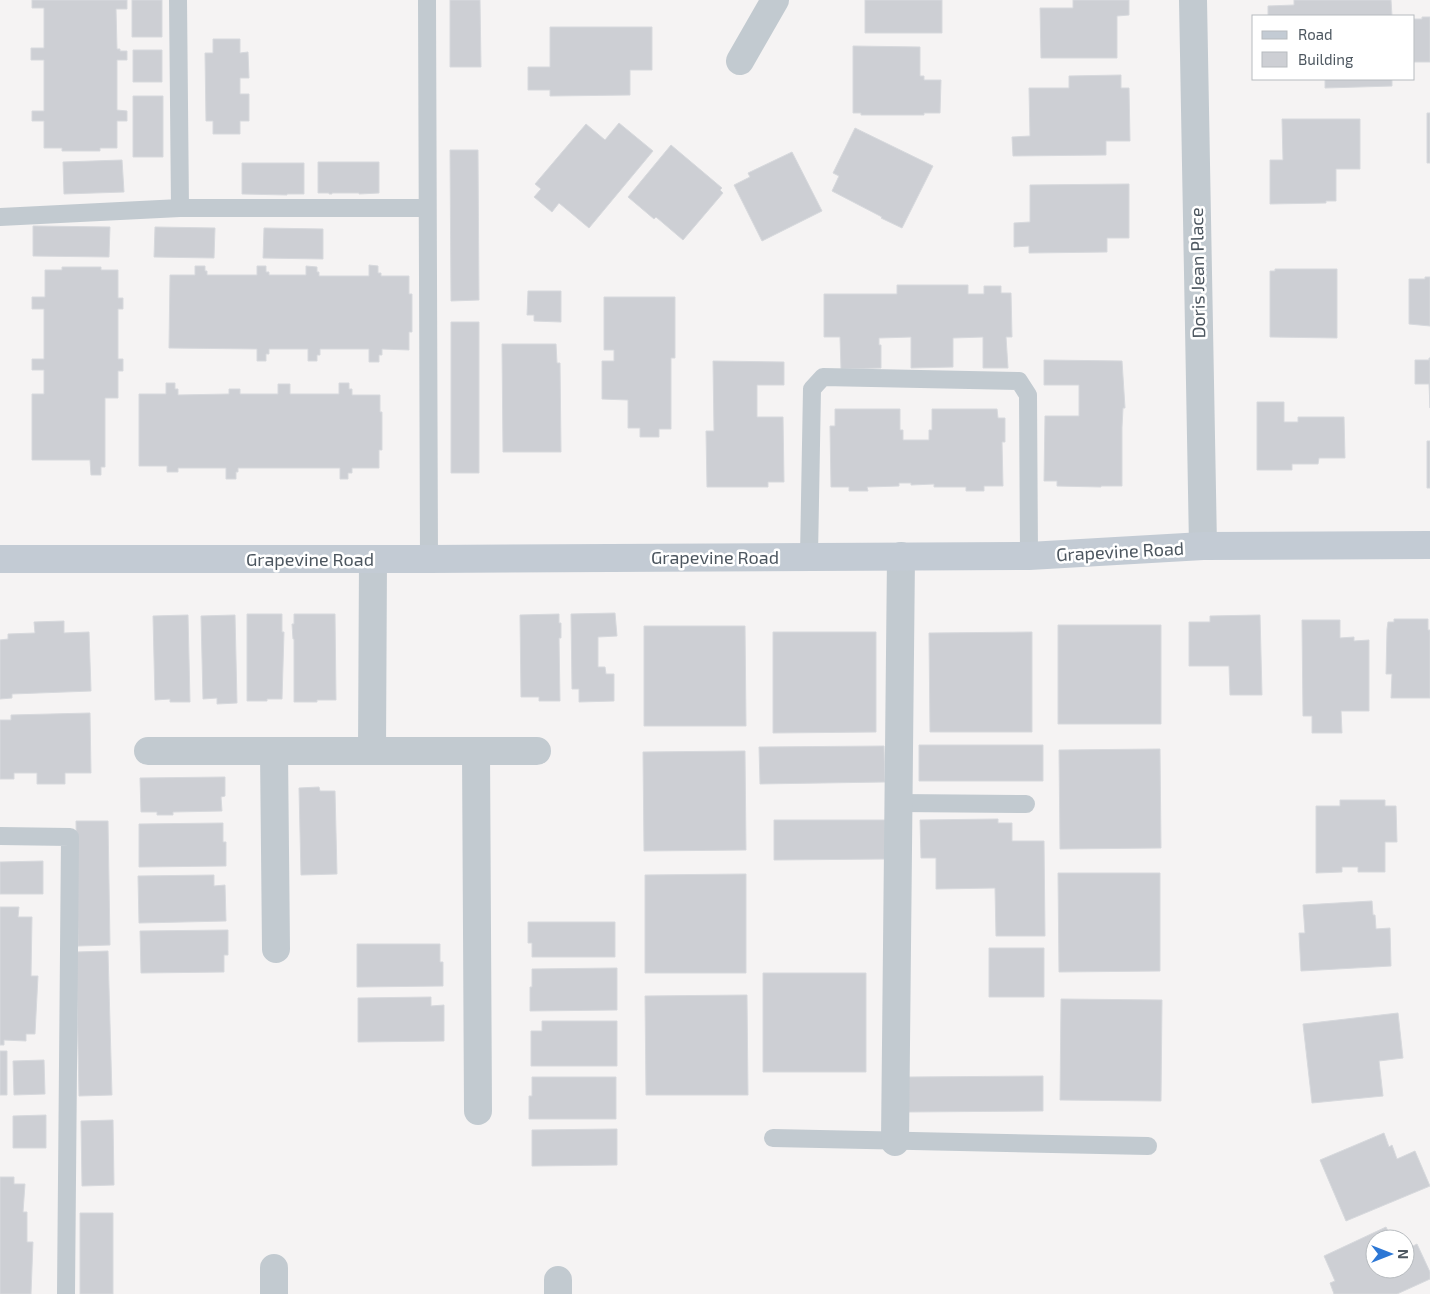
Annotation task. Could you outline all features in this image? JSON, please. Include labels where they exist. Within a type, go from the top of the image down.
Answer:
[{"type":"main road","name":"Grapevine Road","points":[[0,559],[1029,556],[1203,546],[1430,545]]},
{"type":"street","points":[[740,62],[775,0]]},
{"type":"street","name":"Doris Jean Place","points":[[1193,0],[1203,546]]},
{"type":"street","points":[[894,1142],[900,556]]},
{"type":"street","points":[[372,559],[372,751]]},
{"type":"street","points":[[148,751],[537,751]]},
{"type":"street","points":[[274,751],[276,949]]},
{"type":"street","points":[[476,751],[478,1111]]},
{"type":"lane","points":[[178,0],[180,208]]},
{"type":"lane","points":[[427,0],[429,559]]},
{"type":"lane","points":[[0,217],[180,208],[427,208]]},
{"type":"lane","points":[[809,556],[812,390],[823,377],[1019,381],[1028,395],[1029,556]]},
{"type":"lane","points":[[898,803],[1026,804]]},
{"type":"lane","points":[[0,836],[70,837],[66,1294]]},
{"type":"lane","points":[[773,1138],[1148,1146]]},
{"type":"building","points":[[32,0],[127,0],[127,9],[116,9],[117,49],[127,51],[127,60],[117,60],[117,110],[127,111],[127,121],[117,121],[117,148],[100,148],[100,151],[62,151],[62,148],[44,148],[44,121],[32,121],[32,111],[44,111],[44,60],[31,60],[31,48],[44,48],[44,8],[32,8]]},
{"type":"building","points":[[132,0],[162,0],[162,37],[132,37]]},
{"type":"building","points":[[450,0],[480,0],[481,67],[450,67]]},
{"type":"building","points":[[865,0],[942,0],[942,33],[865,33]]},
{"type":"building","points":[[1073,0],[1129,0],[1129,15],[1117,16],[1117,58],[1041,58],[1040,8],[1073,8]]},
{"type":"building","points":[[1294,0],[1391,0],[1392,15],[1268,15],[1268,6],[1294,5]]},
{"type":"building","points":[[1422,17],[1430,17],[1430,62],[1415,62],[1415,19],[1422,19]]},
{"type":"building","points":[[550,27],[652,27],[652,70],[630,70],[630,95],[550,96],[550,90],[528,90],[528,67],[550,67]]},
{"type":"building","points":[[213,39],[240,39],[240,53],[248,52],[249,78],[240,78],[240,94],[249,94],[249,121],[240,121],[240,134],[213,134],[213,121],[206,121],[205,53],[213,53]]},
{"type":"building","points":[[853,46],[920,47],[920,76],[924,76],[924,80],[941,80],[940,113],[924,113],[924,115],[861,115],[861,113],[853,113]]},
{"type":"building","points":[[133,50],[162,50],[162,82],[133,82]]},
{"type":"building","points":[[1121,75],[1121,88],[1129,88],[1130,141],[1106,141],[1106,155],[1013,156],[1012,137],[1030,136],[1029,88],[1069,88],[1069,76]]},
{"type":"building","points":[[1325,80],[1392,80],[1392,86],[1325,88]]},
{"type":"building","points":[[133,96],[163,96],[163,157],[133,157]]},
{"type":"building","points":[[1427,113],[1430,113],[1430,163],[1427,163]]},
{"type":"building","points":[[1282,119],[1360,119],[1360,169],[1336,169],[1336,201],[1326,201],[1326,203],[1270,204],[1270,160],[1283,160]]},
{"type":"building","points":[[619,123],[653,151],[589,228],[559,203],[552,212],[534,197],[541,189],[535,184],[586,124],[605,140]]},
{"type":"building","points":[[855,128],[933,166],[902,228],[832,191],[839,176],[833,173]]},
{"type":"building","points":[[671,145],[722,188],[720,190],[723,193],[683,240],[628,197]]},
{"type":"building","points":[[450,150],[478,150],[479,300],[451,301]]},
{"type":"building","points":[[792,152],[822,211],[762,241],[734,185],[750,177],[748,173]]},
{"type":"building","points":[[122,160],[124,192],[64,194],[63,162]]},
{"type":"building","points":[[318,162],[379,162],[379,193],[318,193]]},
{"type":"building","points":[[242,163],[304,163],[304,194],[242,194]]},
{"type":"building","points":[[1129,184],[1129,238],[1107,238],[1107,252],[1029,253],[1029,246],[1014,247],[1014,223],[1030,222],[1030,185]]},
{"type":"building","points":[[33,226],[110,227],[109,257],[33,256]]},
{"type":"building","points":[[155,227],[215,228],[214,258],[154,257]]},
{"type":"building","points":[[264,228],[323,229],[323,259],[263,258]]},
{"type":"building","points":[[369,265],[378,266],[378,273],[381,273],[381,276],[409,276],[409,294],[412,294],[412,332],[409,332],[409,350],[382,349],[382,355],[379,355],[379,362],[369,362],[369,349],[320,349],[317,361],[308,361],[308,349],[269,349],[269,354],[266,354],[266,361],[257,361],[257,349],[169,348],[170,275],[195,275],[195,266],[205,266],[207,275],[257,275],[257,266],[266,266],[266,272],[269,272],[269,275],[306,275],[306,266],[317,267],[319,276],[369,276]]},
{"type":"building","points":[[62,267],[101,267],[101,270],[118,270],[118,298],[123,298],[123,309],[118,309],[118,359],[123,359],[123,371],[118,371],[118,398],[105,398],[105,467],[101,467],[101,475],[91,475],[90,460],[32,460],[32,394],[44,394],[44,370],[32,370],[32,359],[44,359],[44,309],[32,309],[32,297],[45,297],[45,270],[62,270]]},
{"type":"building","points":[[1275,269],[1337,269],[1337,338],[1270,337],[1270,271],[1275,271]]},
{"type":"building","points":[[1425,277],[1430,277],[1430,326],[1409,324],[1409,279],[1425,279]]},
{"type":"building","points":[[897,285],[968,285],[968,294],[984,294],[984,286],[1001,286],[1001,293],[1011,293],[1012,337],[1006,337],[1008,368],[983,368],[983,337],[953,338],[953,367],[911,368],[911,337],[879,338],[879,345],[881,345],[881,368],[841,369],[840,337],[824,337],[824,294],[897,294]]},
{"type":"building","points":[[528,291],[561,291],[561,322],[534,321],[534,315],[527,315]]},
{"type":"building","points":[[604,297],[675,297],[675,358],[671,358],[671,429],[659,429],[659,437],[640,437],[640,428],[628,428],[628,400],[602,399],[602,361],[614,361],[614,350],[604,350]]},
{"type":"building","points":[[451,322],[479,322],[479,473],[451,473]]},
{"type":"building","points":[[502,344],[556,344],[557,363],[560,363],[561,452],[503,452]]},
{"type":"building","points":[[1429,358],[1430,408],[1429,384],[1415,384],[1415,360],[1429,360]]},
{"type":"building","points":[[1044,360],[1122,361],[1125,408],[1123,408],[1122,427],[1122,486],[1057,486],[1057,481],[1044,481],[1045,416],[1079,416],[1079,385],[1044,385]]},
{"type":"building","points":[[713,361],[784,362],[784,385],[757,385],[757,417],[783,417],[784,482],[768,482],[768,487],[707,487],[706,431],[714,431]]},
{"type":"building","points":[[166,383],[175,383],[178,395],[229,394],[229,389],[240,389],[240,394],[278,394],[278,384],[290,384],[290,394],[339,394],[339,383],[349,383],[352,395],[380,395],[382,450],[379,450],[379,468],[352,468],[352,473],[348,473],[348,479],[340,479],[340,468],[238,468],[236,479],[226,479],[226,468],[178,468],[178,472],[167,472],[167,466],[139,466],[139,394],[166,394]]},
{"type":"building","points":[[1257,402],[1284,402],[1284,422],[1298,422],[1298,417],[1344,417],[1345,458],[1319,458],[1318,464],[1292,464],[1292,470],[1257,470]]},
{"type":"building","points":[[835,409],[900,409],[900,430],[903,430],[903,440],[929,440],[929,430],[932,430],[932,409],[997,409],[998,418],[1005,418],[1005,442],[1002,442],[1003,486],[984,486],[984,491],[966,491],[966,487],[934,487],[934,484],[911,485],[911,483],[899,483],[899,486],[867,487],[868,491],[849,491],[849,487],[831,487],[830,426],[835,426]]},
{"type":"building","points":[[1427,441],[1430,441],[1430,488],[1427,488]]},
{"type":"building","points":[[615,613],[617,636],[598,637],[598,667],[605,667],[606,674],[614,674],[614,701],[579,702],[579,689],[572,689],[571,614]]},
{"type":"building","points":[[247,614],[282,614],[282,632],[284,632],[282,699],[247,701]]},
{"type":"building","points":[[294,614],[335,614],[336,700],[294,702],[294,639],[292,624],[294,624]]},
{"type":"building","points":[[559,614],[559,623],[561,623],[561,638],[559,638],[560,701],[539,701],[539,697],[521,697],[520,615]]},
{"type":"building","points":[[188,615],[190,702],[170,702],[170,699],[155,700],[153,616]]},
{"type":"building","points":[[235,615],[237,703],[217,704],[217,698],[203,699],[201,616]]},
{"type":"building","points":[[1260,615],[1262,695],[1230,695],[1229,666],[1189,666],[1189,622],[1210,622],[1210,616]]},
{"type":"building","points":[[1394,619],[1428,619],[1428,630],[1430,630],[1430,698],[1391,698],[1392,674],[1386,674],[1387,629],[1388,622],[1394,622]]},
{"type":"building","points":[[1302,620],[1340,620],[1340,638],[1354,637],[1354,641],[1369,640],[1369,711],[1341,711],[1342,733],[1312,733],[1312,716],[1303,716]]},
{"type":"building","points":[[64,621],[64,633],[89,632],[91,691],[12,694],[12,698],[0,699],[0,640],[8,639],[8,634],[35,633],[34,622]]},
{"type":"building","points":[[1058,625],[1161,625],[1161,724],[1058,724]]},
{"type":"building","points":[[644,626],[745,626],[746,726],[644,726]]},
{"type":"building","points":[[773,632],[876,632],[876,732],[773,733]]},
{"type":"building","points":[[1032,632],[1032,732],[930,732],[929,633]]},
{"type":"building","points":[[90,713],[91,773],[65,773],[65,784],[37,784],[37,773],[14,773],[14,779],[0,779],[0,720],[11,720],[11,715]]},
{"type":"building","points":[[919,745],[1043,745],[1043,781],[919,781]]},
{"type":"building","points":[[884,746],[885,782],[760,784],[759,747]]},
{"type":"building","points":[[1160,749],[1161,848],[1060,849],[1059,750]]},
{"type":"building","points":[[745,751],[746,850],[644,851],[643,752]]},
{"type":"building","points":[[225,777],[225,796],[221,797],[222,811],[173,812],[173,815],[141,812],[140,778]]},
{"type":"building","points":[[319,787],[320,791],[335,791],[337,874],[301,875],[299,788]]},
{"type":"building","points":[[1340,800],[1385,800],[1385,806],[1396,806],[1397,842],[1385,842],[1385,872],[1358,872],[1358,867],[1342,867],[1342,872],[1316,873],[1316,806],[1340,806]]},
{"type":"building","points":[[998,819],[998,823],[1012,823],[1012,841],[1044,841],[1045,936],[996,936],[995,888],[936,889],[936,858],[921,858],[920,820]]},
{"type":"building","points":[[774,820],[885,820],[885,859],[774,860]]},
{"type":"building","points":[[76,821],[108,821],[110,945],[78,946]]},
{"type":"building","points":[[223,823],[223,842],[226,842],[226,866],[139,867],[139,824]]},
{"type":"building","points":[[43,861],[43,894],[0,894],[0,862]]},
{"type":"building","points":[[1058,873],[1160,873],[1160,971],[1059,972]]},
{"type":"building","points":[[746,874],[746,973],[645,973],[645,875]]},
{"type":"building","points":[[214,875],[214,886],[225,885],[226,921],[139,923],[138,876]]},
{"type":"building","points":[[1372,901],[1376,929],[1390,928],[1391,966],[1301,971],[1299,933],[1305,933],[1303,905]]},
{"type":"building","points":[[0,907],[19,907],[18,917],[32,917],[31,976],[38,976],[35,1034],[26,1034],[26,1041],[4,1040],[4,1045],[0,1045]]},
{"type":"building","points":[[528,922],[615,922],[615,957],[532,957],[532,943],[528,943]]},
{"type":"building","points":[[228,930],[228,955],[224,955],[224,972],[141,973],[140,931]]},
{"type":"building","points":[[357,944],[440,944],[440,962],[443,962],[443,986],[357,987]]},
{"type":"building","points":[[989,948],[1044,948],[1044,997],[989,997]]},
{"type":"building","points":[[108,951],[112,1095],[79,1096],[76,952]]},
{"type":"building","points":[[617,968],[617,1010],[530,1011],[532,969]]},
{"type":"building","points":[[763,973],[866,973],[866,1072],[763,1072]]},
{"type":"building","points":[[747,995],[748,1095],[646,1095],[645,996]]},
{"type":"building","points":[[431,997],[431,1006],[444,1005],[444,1041],[358,1042],[358,998]]},
{"type":"building","points":[[1061,999],[1162,1000],[1161,1101],[1060,1100]]},
{"type":"building","points":[[1398,1013],[1403,1058],[1379,1061],[1383,1096],[1312,1103],[1303,1024]]},
{"type":"building","points":[[542,1021],[617,1021],[617,1066],[531,1066],[531,1031],[542,1031]]},
{"type":"building","points":[[0,1051],[7,1051],[7,1095],[0,1095]]},
{"type":"building","points":[[44,1060],[45,1094],[14,1095],[13,1061]]},
{"type":"building","points":[[1043,1076],[1043,1111],[908,1112],[908,1077]]},
{"type":"building","points":[[532,1077],[616,1077],[616,1119],[529,1119],[529,1096],[532,1096]]},
{"type":"building","points":[[46,1115],[46,1148],[13,1148],[13,1116]]},
{"type":"building","points":[[113,1120],[114,1185],[82,1186],[81,1121]]},
{"type":"building","points":[[617,1129],[617,1165],[532,1166],[532,1130]]},
{"type":"building","points":[[1384,1133],[1389,1147],[1392,1145],[1397,1159],[1415,1151],[1430,1186],[1346,1221],[1320,1160]]},
{"type":"building","points":[[0,1177],[14,1177],[14,1184],[25,1184],[23,1212],[27,1212],[27,1242],[33,1242],[31,1294],[0,1294]]},
{"type":"building","points":[[80,1213],[113,1213],[113,1294],[80,1294]]},
{"type":"building","points":[[1365,1237],[1365,1279],[1415,1279],[1415,1245],[1417,1244],[1430,1272],[1430,1279],[1397,1294],[1334,1294],[1330,1283],[1335,1281],[1324,1256]]}]
